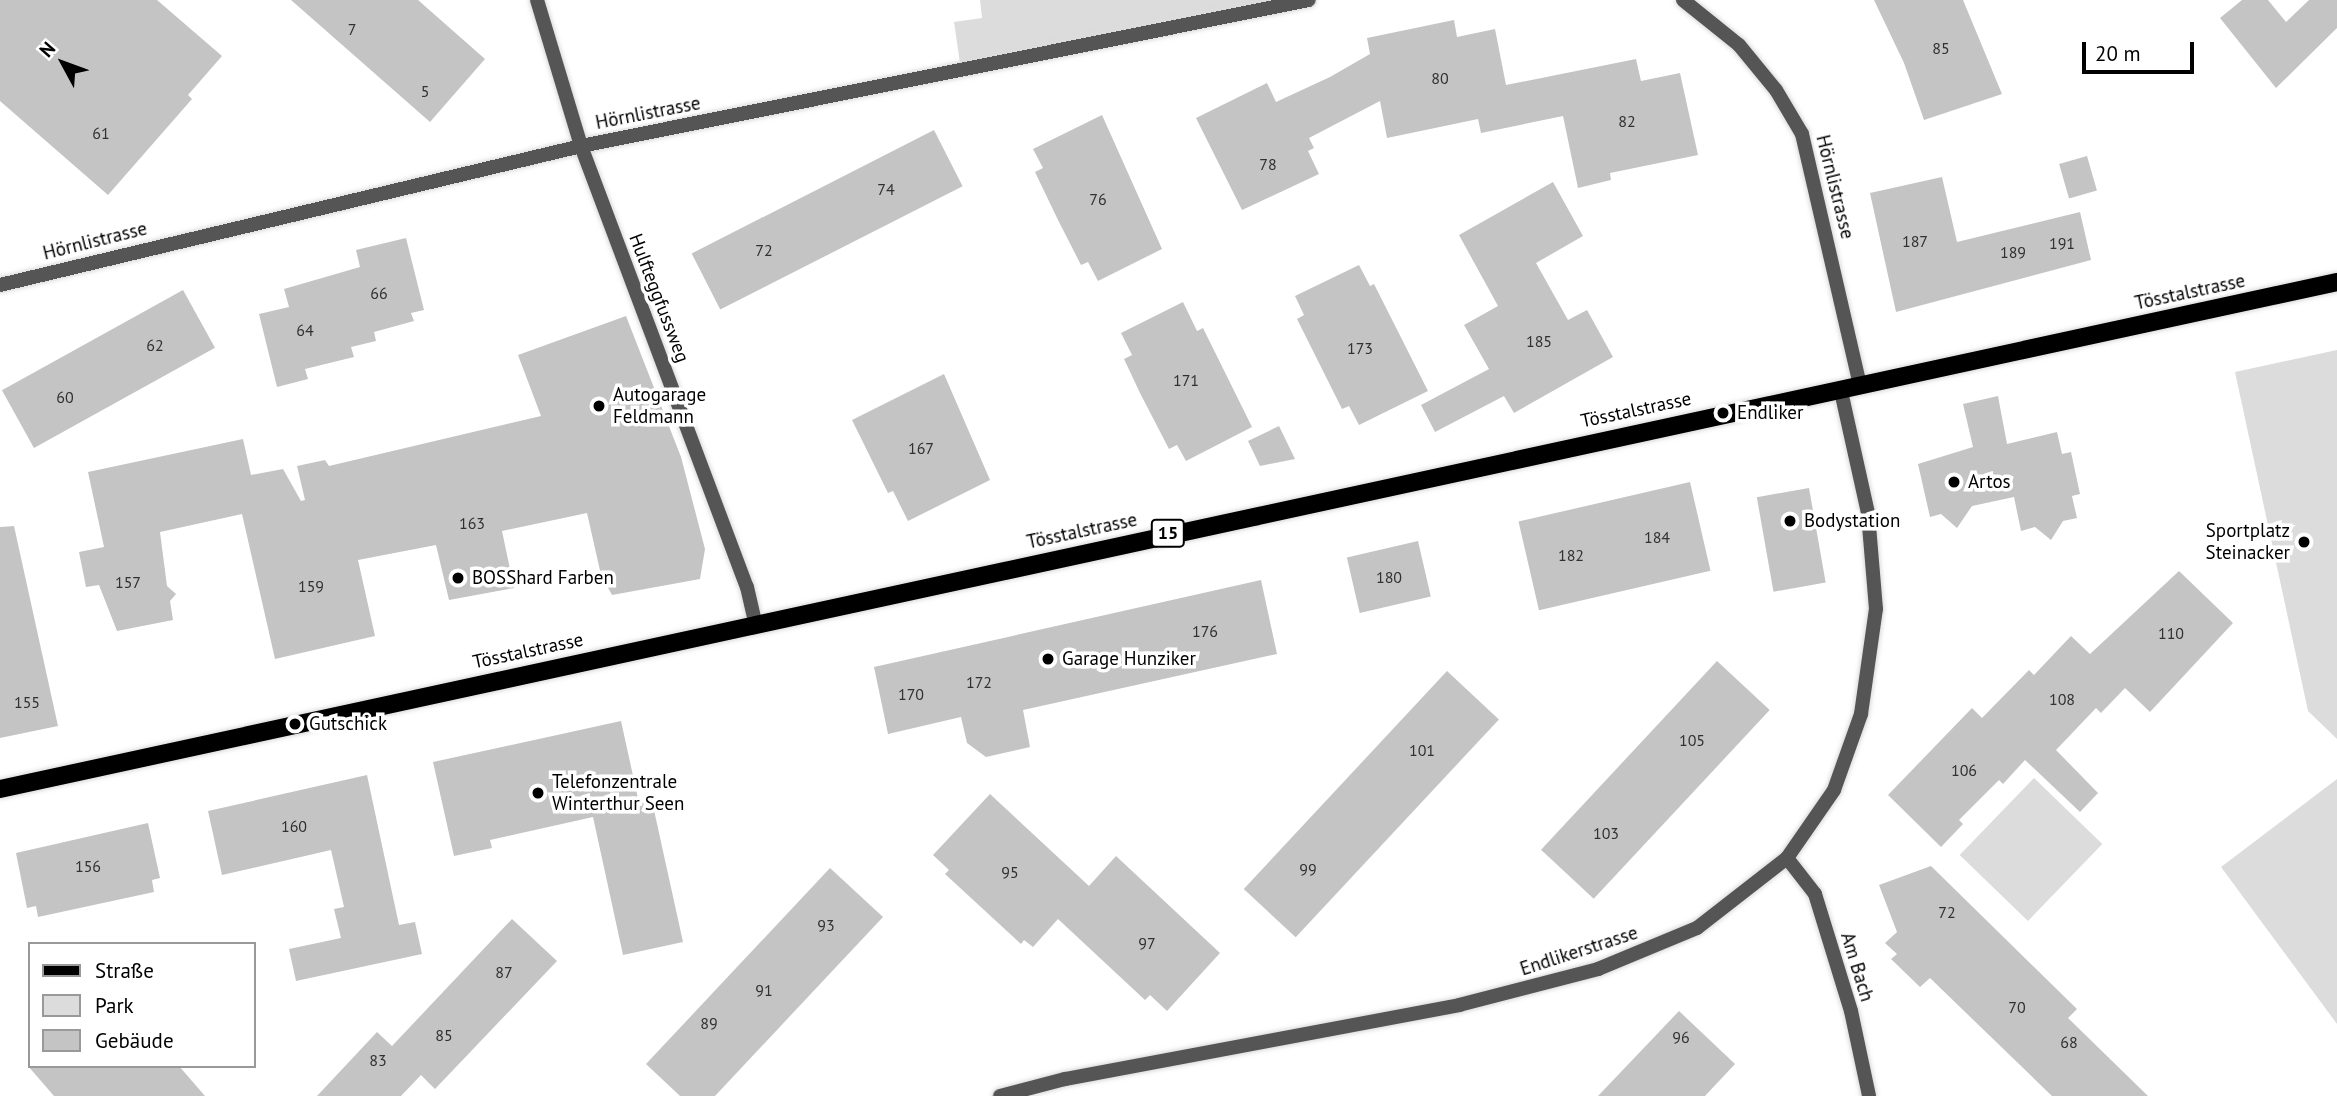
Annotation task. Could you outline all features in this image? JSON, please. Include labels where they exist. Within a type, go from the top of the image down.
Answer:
[{"type":"main road","name":"Tösstalstrasse","points":[[0,789],[1723,412],[1841,391],[2337,282]]},
{"type":"street","name":"Hulfteggfussweg","points":[[537,0],[581,146],[747,587],[755,623]]},
{"type":"street","name":"Hörnlistrasse","points":[[0,285],[581,146],[1309,0]]},
{"type":"street","name":"Hörnlistrasse","points":[[1684,0],[1739,46],[1776,90],[1802,134],[1860,385]]},
{"type":"street","name":"Endlikerstrasse","points":[[1000,1096],[1065,1079],[1459,1005],[1598,970],[1697,928],[1787,858],[1834,790],[1861,713],[1876,609],[1868,513],[1841,391]]},
{"type":"street","name":"Am Bach","points":[[1787,858],[1815,894],[1851,1010],[1869,1096]]},
{"type":"green space","points":[[980,0],[1309,0],[961,70],[954,22],[982,18]]},
{"type":"green space","name":"Sportplatz Steinacker","points":[[2337,350],[2337,739],[2308,711],[2235,372]]},
{"type":"green space","points":[[2034,778],[2102,844],[2028,921],[1960,855]]},
{"type":"green space","points":[[2337,779],[2337,1024],[2221,867]]},
{"type":"building","points":[[0,0],[157,0],[222,56],[188,95],[192,99],[108,195],[0,101]]},
{"type":"building","points":[[291,0],[418,0],[485,59],[430,122]]},
{"type":"building","points":[[1874,0],[1963,0],[2002,94],[1924,120],[1904,63]]},
{"type":"building","points":[[2242,0],[2268,0],[2286,22],[2309,0],[2337,0],[2337,28],[2276,88],[2220,18]]},
{"type":"building","points":[[1454,20],[1457,37],[1495,29],[1506,85],[1636,59],[1641,81],[1680,73],[1698,155],[1610,173],[1611,180],[1578,188],[1563,116],[1481,133],[1478,119],[1387,138],[1380,101],[1309,138],[1314,148],[1308,151],[1319,174],[1242,210],[1196,118],[1267,83],[1276,102],[1330,77],[1370,54],[1367,38]]},
{"type":"building","points":[[1102,115],[1162,249],[1098,281],[1088,262],[1081,265],[1058,220],[1035,172],[1043,168],[1033,149]]},
{"type":"building","points":[[934,130],[963,186],[720,310],[692,253]]},
{"type":"building","points":[[2087,156],[2097,191],[2069,199],[2059,164]]},
{"type":"building","points":[[1942,177],[1957,242],[2080,212],[2091,260],[1896,312],[1870,193]]},
{"type":"building","points":[[1553,182],[1583,236],[1536,263],[1568,320],[1587,310],[1613,357],[1514,413],[1504,396],[1435,432],[1421,405],[1489,369],[1464,325],[1498,306],[1459,235]]},
{"type":"building","points":[[406,238],[424,310],[411,313],[414,321],[374,332],[376,341],[351,347],[354,357],[305,369],[308,379],[277,387],[259,314],[289,307],[284,289],[360,267],[356,250]]},
{"type":"building","points":[[1359,265],[1370,286],[1374,284],[1428,391],[1359,425],[1349,406],[1342,409],[1297,319],[1304,315],[1295,296]]},
{"type":"building","points":[[183,290],[215,348],[34,448],[2,390]]},
{"type":"building","points":[[1183,302],[1197,331],[1203,328],[1252,427],[1186,461],[1177,445],[1169,449],[1140,393],[1124,359],[1132,355],[1121,333]]},
{"type":"building","points":[[626,316],[681,457],[705,549],[700,579],[612,595],[601,575],[587,513],[502,531],[514,588],[449,600],[436,545],[358,560],[375,636],[275,659],[242,514],[160,532],[167,586],[176,594],[170,601],[173,620],[117,631],[99,585],[86,587],[79,552],[104,547],[88,472],[243,439],[251,475],[283,469],[301,501],[305,500],[297,466],[325,460],[329,466],[541,416],[518,355]]},
{"type":"building","points":[[944,374],[990,480],[908,521],[893,491],[888,493],[852,420]]},
{"type":"building","points":[[1998,396],[2007,444],[2057,432],[2062,454],[2071,452],[2080,494],[2072,496],[2077,518],[2063,521],[2051,540],[2035,527],[2021,531],[2014,497],[1972,506],[1957,528],[1941,514],[1930,517],[1918,464],[1973,447],[1963,404]]},
{"type":"building","points":[[1279,426],[1295,459],[1260,466],[1248,441]]},
{"type":"building","points":[[1690,482],[1710,571],[1539,610],[1519,522]]},
{"type":"building","points":[[1809,488],[1826,583],[1773,592],[1757,497]]},
{"type":"building","points":[[14,526],[58,726],[0,738],[0,527]]},
{"type":"building","points":[[1418,541],[1431,597],[1360,613],[1347,557]]},
{"type":"building","points":[[2179,571],[2233,623],[2150,712],[2125,688],[2101,713],[2096,708],[2056,750],[2098,793],[2080,812],[2025,760],[2003,784],[1999,780],[1959,820],[1963,824],[1941,847],[1888,795],[1972,708],[1982,718],[2029,670],[2034,675],[2071,636],[2090,654]]},
{"type":"building","points":[[1261,580],[1277,654],[1023,710],[1030,747],[986,757],[967,743],[961,717],[888,734],[874,667]]},
{"type":"building","points":[[1717,661],[1770,710],[1594,899],[1541,850]]},
{"type":"building","points":[[1447,671],[1499,719],[1296,937],[1244,889]]},
{"type":"building","name":"Telefonzentrale Winterthur Seen","points":[[621,721],[639,803],[652,801],[683,942],[623,955],[593,817],[490,840],[492,848],[454,856],[433,762]]},
{"type":"building","points":[[367,775],[399,925],[415,922],[422,954],[296,981],[289,949],[341,938],[334,909],[344,907],[331,850],[222,875],[208,811]]},
{"type":"building","points":[[990,794],[1089,886],[1116,856],[1220,953],[1167,1011],[1150,995],[1145,1000],[1058,919],[1033,947],[1024,940],[1021,944],[945,874],[949,870],[933,855]]},
{"type":"building","points":[[148,823],[160,878],[152,880],[154,892],[38,917],[36,906],[27,908],[16,853]]},
{"type":"building","points":[[1931,866],[2077,1009],[2068,1018],[2148,1096],[2052,1096],[1930,978],[1920,987],[1891,959],[1897,954],[1885,943],[1897,932],[1879,885]]},
{"type":"building","points":[[830,868],[883,917],[715,1096],[680,1096],[646,1064]]},
{"type":"building","points":[[512,919],[557,961],[435,1089],[421,1075],[401,1096],[317,1096],[377,1032],[392,1046]]},
{"type":"building","points":[[1679,1011],[1735,1064],[1705,1096],[1598,1096]]},
{"type":"building","points":[[30,1068],[181,1068],[205,1096],[54,1096]]},
{"type":"place","name":"Autogarage Feldmann","points":[[599,406]]},
{"type":"place","name":"Endliker","points":[[1723,413]]},
{"type":"place","name":"Artos","points":[[1954,482]]},
{"type":"place","name":"Bodystation","points":[[1790,521]]},
{"type":"place","name":"Sportplatz Steinacker","points":[[2304,542]]},
{"type":"place","name":"BOSShard Farben","points":[[458,578]]},
{"type":"place","name":"Garage Hunziker","points":[[1048,659]]},
{"type":"place","name":"Gutschick","points":[[295,724]]},
{"type":"place","name":"Telefonzentrale Winterthur Seen","points":[[538,793]]}]
